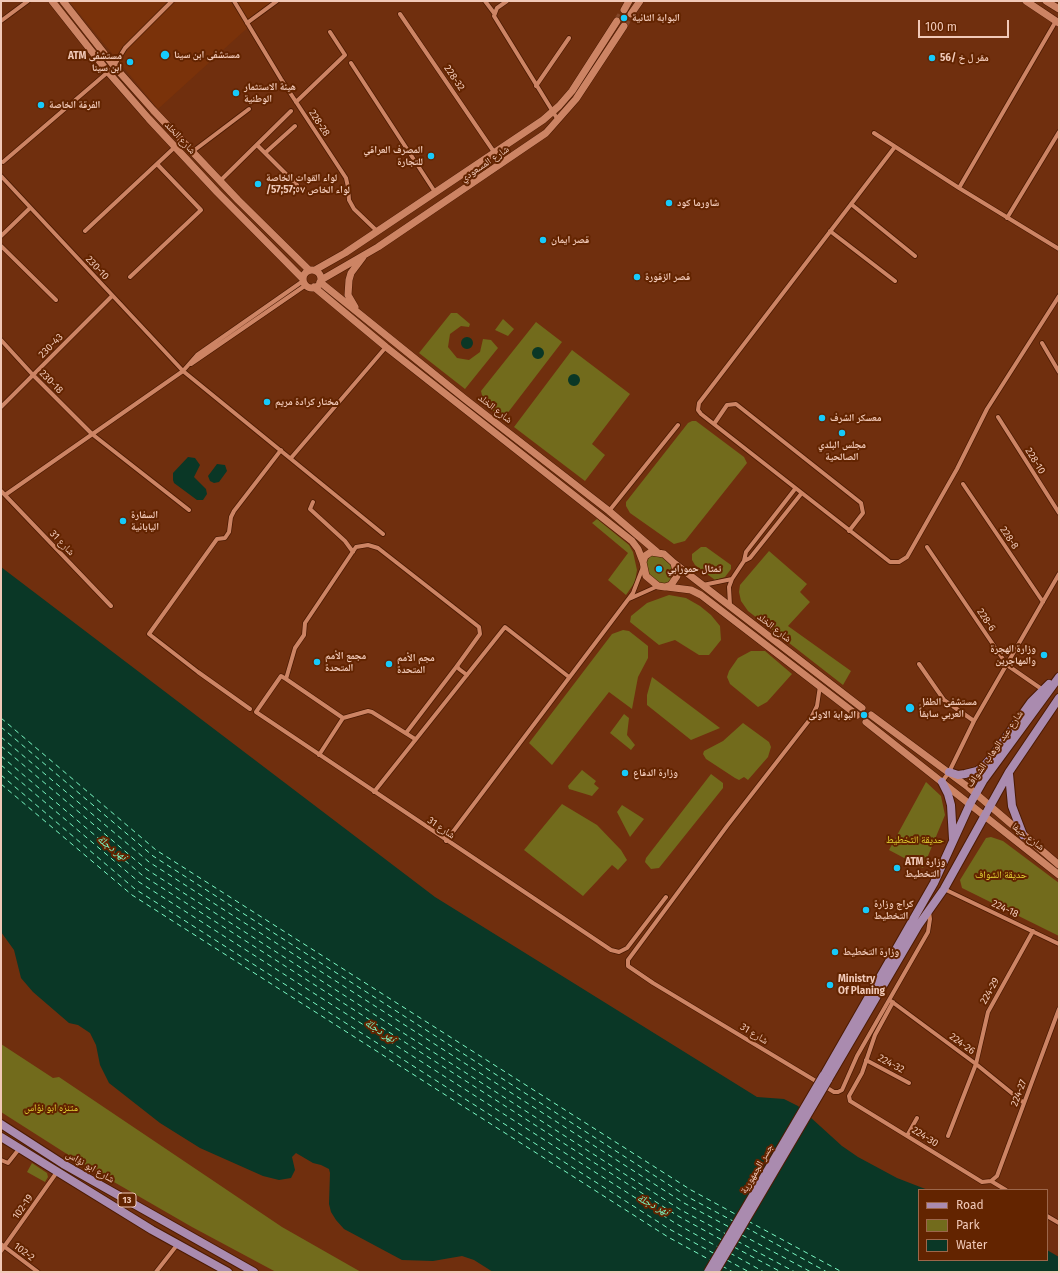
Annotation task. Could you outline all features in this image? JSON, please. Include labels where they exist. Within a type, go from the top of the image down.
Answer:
[{"type":"main road","name":"شارع الخلد","points":[[52,1],[108,72],[175,147],[304,282]]},
{"type":"main road","name":"شارع الخلد","points":[[64,1],[114,66],[192,152],[312,270],[320,274],[318,283]]},
{"type":"main road","points":[[624,10],[629,1]]},
{"type":"main road","points":[[631,14],[640,1]]},
{"type":"main road","points":[[1046,1],[1059,9]]},
{"type":"main road","points":[[1029,2],[1057,22]]},
{"type":"main road","name":"شارع المسعودي","points":[[312,270],[377,231],[552,113],[575,87],[617,21]]},
{"type":"main road","name":"شارع المسعودي","points":[[318,283],[367,253],[546,134],[576,99],[624,26]]},
{"type":"main road","points":[[358,312],[348,295],[349,280],[356,265],[367,253]]},
{"type":"main road","points":[[312,270],[304,274],[304,282],[318,283]]},
{"type":"main road","name":"شارع الخلد","points":[[318,283],[358,312],[465,399],[609,511],[658,552]]},
{"type":"main road","name":"شارع الخلد","points":[[318,283],[386,347],[632,540],[638,549],[643,565]]},
{"type":"main road","points":[[658,552],[668,556],[674,563],[677,572],[673,584],[667,587],[658,586],[648,580],[643,565],[647,555],[658,552]]},
{"type":"main road","name":"شارع الخلد","points":[[674,563],[730,606],[820,686],[857,715]]},
{"type":"main road","name":"شارع الخلد","points":[[667,587],[691,590],[701,595],[762,636],[862,708]]},
{"type":"main road","points":[[949,772],[958,775],[964,774],[976,771],[984,766],[1031,702],[1043,690],[1059,678]]},
{"type":"main road","name":"شارع عبد الوهاب الشواف","points":[[915,924],[970,804],[1059,678]]},
{"type":"main road","points":[[915,924],[928,911],[944,889],[1009,772],[1058,701]]},
{"type":"main road","points":[[871,715],[949,772],[990,806]]},
{"type":"main road","points":[[866,722],[985,816]]},
{"type":"main road","points":[[1009,772],[1012,806],[1023,835]]},
{"type":"main road","points":[[942,782],[948,794],[951,809],[953,843]]},
{"type":"main road","name":"شارع حيفا","points":[[990,806],[1059,865]]},
{"type":"main road","name":"شارع حيفا","points":[[985,816],[1059,875]]},
{"type":"main road","name":"جسر الجمهورية","points":[[714,1272],[915,924]]},
{"type":"main road","name":"جسر الجمهورية","points":[[708,1272],[826,1077]]},
{"type":"main road","name":"شارع ابو نؤاس","points":[[1,1124],[63,1164],[254,1272]]},
{"type":"main road","name":"شارع ابو نؤاس","points":[[1,1137],[177,1245],[224,1271]]},
{"type":"street","points":[[1,21],[28,1]]},
{"type":"street","points":[[114,66],[125,48],[172,1]]},
{"type":"street","name":"228-28","points":[[234,1],[296,102],[346,178],[349,200],[354,209],[377,231]]},
{"type":"street","points":[[248,23],[277,1]]},
{"type":"street","points":[[485,1],[494,13],[496,19],[558,121]]},
{"type":"street","points":[[494,13],[497,8],[507,1]]},
{"type":"street","name":"228-32","points":[[400,14],[494,152]]},
{"type":"street","points":[[959,188],[1057,22]]},
{"type":"street","points":[[296,102],[345,55],[330,32]]},
{"type":"street","points":[[536,86],[569,38]]},
{"type":"street","points":[[350,62],[435,192]]},
{"type":"street","points":[[3,162],[108,72]]},
{"type":"street","points":[[192,152],[249,109]]},
{"type":"street","points":[[220,181],[291,111]]},
{"type":"street","points":[[265,153],[295,126]]},
{"type":"street","points":[[1007,218],[1059,132]]},
{"type":"street","points":[[874,133],[894,148],[1059,249]]},
{"type":"street","points":[[257,145],[297,185]]},
{"type":"street","points":[[85,231],[175,147]]},
{"type":"street","points":[[894,148],[698,403],[699,412],[801,494],[890,562],[899,562],[905,559],[957,469],[987,408],[1059,296]]},
{"type":"street","points":[[130,277],[201,210],[157,164]]},
{"type":"street","name":"230-10","points":[[1,176],[183,371],[383,534]]},
{"type":"street","points":[[851,204],[915,256]]},
{"type":"street","points":[[1,236],[30,208]]},
{"type":"street","points":[[830,231],[895,282]]},
{"type":"street","points":[[1,246],[56,300]]},
{"type":"street","points":[[5,495],[183,371],[198,355],[304,282]]},
{"type":"street","name":"230-43","points":[[1,407],[112,296]]},
{"type":"street","name":"230-18","points":[[1,340],[33,375],[92,434],[189,510]]},
{"type":"street","points":[[1042,343],[1059,372]]},
{"type":"street","points":[[291,458],[386,347]]},
{"type":"street","points":[[714,424],[728,405],[736,404],[861,503],[863,513],[849,531]]},
{"type":"street","name":"228-10","points":[[998,417],[1059,513]]},
{"type":"street","points":[[609,511],[678,425]]},
{"type":"street","points":[[250,709],[198,672],[149,634],[217,539],[225,538],[229,532],[231,517],[234,511],[281,450]]},
{"type":"street","name":"228-8","points":[[963,484],[1043,602]]},
{"type":"street","points":[[730,606],[729,587],[732,579],[744,561],[746,552],[795,489]]},
{"type":"street","name":"شارع 31","points":[[1,491],[111,606]]},
{"type":"street","points":[[744,561],[750,558],[801,494]]},
{"type":"street","points":[[313,502],[310,509],[351,547],[353,552]]},
{"type":"street","points":[[343,718],[286,679],[295,648],[304,635],[305,623],[356,547],[363,546],[378,548],[479,627],[480,634],[406,733]]},
{"type":"street","name":"228-6","points":[[927,547],[1006,665],[1043,690]]},
{"type":"street","points":[[446,841],[626,602],[635,589],[643,565]]},
{"type":"street","points":[[942,782],[949,772],[974,721],[1059,574]]},
{"type":"street","points":[[703,585],[732,579]]},
{"type":"street","points":[[626,602],[637,594],[658,586]]},
{"type":"street","points":[[374,792],[505,627],[569,677]]},
{"type":"street","points":[[919,664],[944,700],[974,721]]},
{"type":"street","points":[[457,666],[459,670],[467,675]]},
{"type":"street","name":"شارع 31","points":[[286,679],[281,676],[256,712],[610,950],[619,952],[627,948],[666,897]]},
{"type":"street","name":"شارع 31","points":[[820,686],[816,706],[811,718],[726,826],[628,960],[628,964],[630,968],[653,983],[834,1092],[842,1090],[857,1056],[891,1000]]},
{"type":"street","points":[[319,755],[343,718],[368,711],[415,739]]},
{"type":"street","name":"224-18","points":[[944,889],[1059,944]]},
{"type":"street","points":[[866,1060],[874,1036],[891,1000],[928,932],[930,919],[928,911]]},
{"type":"street","name":"224-29","points":[[948,1136],[976,1064],[988,1012],[1033,931]]},
{"type":"street","name":"224-26","points":[[891,1000],[976,1064],[1024,1103]]},
{"type":"street","name":"224-27","points":[[991,1181],[997,1176],[1059,1009]]},
{"type":"street","name":"224-32","points":[[866,1060],[909,1083]]},
{"type":"street","name":"224-30","points":[[866,1060],[858,1082],[849,1096],[852,1103],[982,1182],[991,1181],[1004,1189]]},
{"type":"street","points":[[907,1136],[917,1118]]},
{"type":"street","points":[[1,1160],[8,1163],[20,1148]]},
{"type":"street","name":"102-19","points":[[1,1251],[3,1246],[57,1172]]},
{"type":"street","points":[[1048,1217],[1059,1223]]},
{"type":"street","points":[[156,1272],[177,1245]]},
{"type":"street","name":"102-2","points":[[3,1246],[38,1272]]},
{"type":"shaded area","name":"مستشفى ابن سينا","points":[[69,1],[277,1],[158,109]]},
{"type":"green space","points":[[451,313],[457,313],[470,324],[469,327],[461,326],[450,334],[448,347],[457,358],[469,360],[480,352],[483,339],[491,340],[498,348],[465,389],[419,353]]},
{"type":"green space","points":[[503,319],[514,329],[508,336],[495,330]]},
{"type":"green space","points":[[536,322],[562,342],[503,419],[484,404],[481,391]]},
{"type":"green space","points":[[572,350],[630,394],[592,444],[605,455],[585,481],[514,427]]},
{"type":"green space","points":[[696,421],[744,457],[747,463],[685,541],[674,544],[630,513],[626,506],[626,502],[688,423]]},
{"type":"green space","points":[[597,519],[629,545],[633,552],[637,570],[635,582],[626,595],[608,580],[628,553],[592,523]]},
{"type":"green space","points":[[701,547],[706,547],[731,565],[731,569],[725,577],[715,580],[695,565],[692,560],[692,554]]},
{"type":"green space","points":[[769,551],[807,584],[800,592],[810,602],[788,626],[851,671],[843,685],[748,611],[741,601],[739,592],[740,585]]},
{"type":"green space","points":[[659,555],[670,562],[674,575],[670,581],[665,584],[658,583],[648,574],[645,565],[650,556]]},
{"type":"green space","points":[[669,595],[686,598],[700,606],[711,615],[720,626],[721,640],[709,655],[699,655],[675,640],[659,645],[630,622],[631,616],[647,603]]},
{"type":"green space","points":[[623,630],[629,631],[648,646],[648,658],[638,677],[632,709],[609,692],[552,765],[529,743],[612,634]]},
{"type":"green space","points":[[751,651],[765,651],[792,674],[767,702],[758,707],[730,684],[727,677],[729,671],[738,658]]},
{"type":"green space","points":[[652,677],[720,728],[691,740],[647,705],[647,695]]},
{"type":"green space","points":[[624,714],[629,718],[627,735],[635,745],[631,750],[610,733]]},
{"type":"green space","points":[[743,723],[769,742],[771,747],[768,757],[748,780],[744,777],[739,780],[735,778],[706,759],[703,754],[704,751],[723,741]]},
{"type":"green space","points":[[582,770],[596,781],[594,784],[599,788],[592,796],[569,789],[568,786]]},
{"type":"green space","points":[[711,774],[723,783],[723,788],[659,868],[651,869],[645,862],[646,858]]},
{"type":"green space","name":"حديقة التخطيط","points":[[926,782],[941,796],[945,815],[923,868],[889,850]]},
{"type":"green space","points":[[562,804],[597,825],[621,850],[627,860],[618,870],[612,865],[583,896],[524,850]]},
{"type":"green space","points":[[622,805],[644,819],[630,837],[617,812]]},
{"type":"green space","name":"حديقة الشواف","points":[[991,837],[1003,841],[1059,883],[1059,936],[962,888],[960,880],[986,838]]},
{"type":"green space","name":"متنزه ابو نؤاس","points":[[1,1044],[53,1078],[59,1077],[282,1227],[361,1272],[276,1272],[192,1227],[81,1163],[1,1112]]},
{"type":"green space","points":[[32,1163],[47,1173],[48,1177],[45,1182],[27,1172]]},
{"type":"water","points":[[465,337],[469,337],[473,343],[469,349],[465,349],[461,345],[461,341]]},
{"type":"water","points":[[538,347],[542,349],[544,353],[542,357],[538,359],[534,357],[532,353],[534,349]]},
{"type":"water","points":[[574,374],[578,376],[580,380],[578,384],[574,386],[570,384],[568,380],[570,376]]},
{"type":"water","points":[[188,457],[195,458],[200,465],[194,477],[206,489],[207,494],[203,500],[197,500],[174,483],[173,473]]},
{"type":"water","points":[[217,464],[225,465],[227,471],[219,482],[214,483],[210,481],[208,476]]},
{"type":"water","name":"نهر دجلة","points":[[1,567],[435,897],[757,1097],[784,1099],[798,1106],[842,1146],[858,1157],[897,1178],[925,1189],[918,1189],[918,1261],[1048,1261],[1048,1251],[1059,1257],[1059,1272],[493,1272],[474,1260],[462,1256],[433,1261],[402,1260],[344,1229],[336,1220],[331,1212],[329,1204],[329,1169],[313,1163],[296,1153],[292,1157],[295,1170],[291,1178],[279,1180],[263,1176],[200,1148],[160,1123],[109,1083],[100,1065],[96,1045],[90,1033],[78,1025],[69,1023],[33,992],[21,978],[14,950],[1,932]]},
{"type":"ferry route","points":[[1,718],[156,850],[691,1190],[737,1215]]},
{"type":"ferry route","points":[[1,727],[153,856],[688,1197],[733,1221]]},
{"type":"ferry route","points":[[1,737],[149,862],[684,1203],[731,1228]]},
{"type":"ferry route","points":[[1,746],[146,869],[681,1210],[726,1234]]},
{"type":"ferry route","points":[[1,756],[142,875],[678,1216],[722,1240]]},
{"type":"ferry route","points":[[1,765],[139,882],[675,1223],[718,1247]]},
{"type":"ferry route","points":[[1,775],[135,889],[671,1230],[715,1254]]},
{"type":"ferry route","points":[[1,784],[132,895],[668,1237],[710,1260]]},
{"type":"ferry route","points":[[748,1221],[842,1272]]},
{"type":"ferry route","points":[[745,1227],[827,1272]]},
{"type":"ferry route","points":[[742,1235],[811,1272]]},
{"type":"ferry route","points":[[737,1241],[795,1272]]},
{"type":"ferry route","points":[[734,1247],[781,1272]]},
{"type":"ferry route","points":[[730,1253],[764,1272]]},
{"type":"ferry route","points":[[727,1260],[749,1272]]},
{"type":"ferry route","points":[[722,1266],[733,1272]]},
{"type":"tunnel","points":[[617,21],[624,10]]},
{"type":"tunnel","points":[[624,26],[631,14]]},
{"type":"place","name":"البوابة الثانية","points":[[624,18]]},
{"type":"place","name":"مستشفى ابن سينا","points":[[165,55]]},
{"type":"place","name":"مقر ل خ /56","points":[[932,58]]},
{"type":"place","name":"ATM مستشفى ابن سينا","points":[[130,62]]},
{"type":"place","name":"هيئة الاستثمار الوطنية","points":[[236,93]]},
{"type":"place","name":"الفرقة الخاصة","points":[[41,105]]},
{"type":"place","name":"المصرف العراقي للتجارة","points":[[431,156]]},
{"type":"place","name":"لواء القوات الخاصة /57;لواء الخاص ٥٧;57","points":[[258,184]]},
{"type":"place","name":"شاورما كود","points":[[669,203]]},
{"type":"place","name":"قصر ايمان","points":[[543,240]]},
{"type":"place","name":"قصر الزقورة","points":[[637,277]]},
{"type":"place","name":"مختار كرادة مريم","points":[[267,402]]},
{"type":"place","name":"معسكر الشرف","points":[[822,418]]},
{"type":"place","name":"مجلس البلدي الصالحية","points":[[842,433]]},
{"type":"place","name":"السفارة اليابانية","points":[[123,521]]},
{"type":"place","name":"تمثال حمورابي","points":[[659,569]]},
{"type":"place","name":"وزارة الهجرة والمهاجرين","points":[[1044,655]]},
{"type":"place","name":"مجمع الأمم المتحدة","points":[[317,662]]},
{"type":"place","name":"مجم الأمم المتحدة","points":[[389,664]]},
{"type":"place","name":"مستشفى الطفل العربي سابقاً","points":[[910,708]]},
{"type":"place","name":"البوابة الاولى","points":[[864,715]]},
{"type":"place","name":"وزارة الدفاع","points":[[625,773]]},
{"type":"place","name":"ATM وزارة التخطيط","points":[[897,868]]},
{"type":"place","name":"كراج وزارة التخطيط","points":[[866,910]]},
{"type":"place","name":"وزارة التخطيط","points":[[835,952]]},
{"type":"place","name":"Ministry Of Planing","points":[[830,985]]}]
